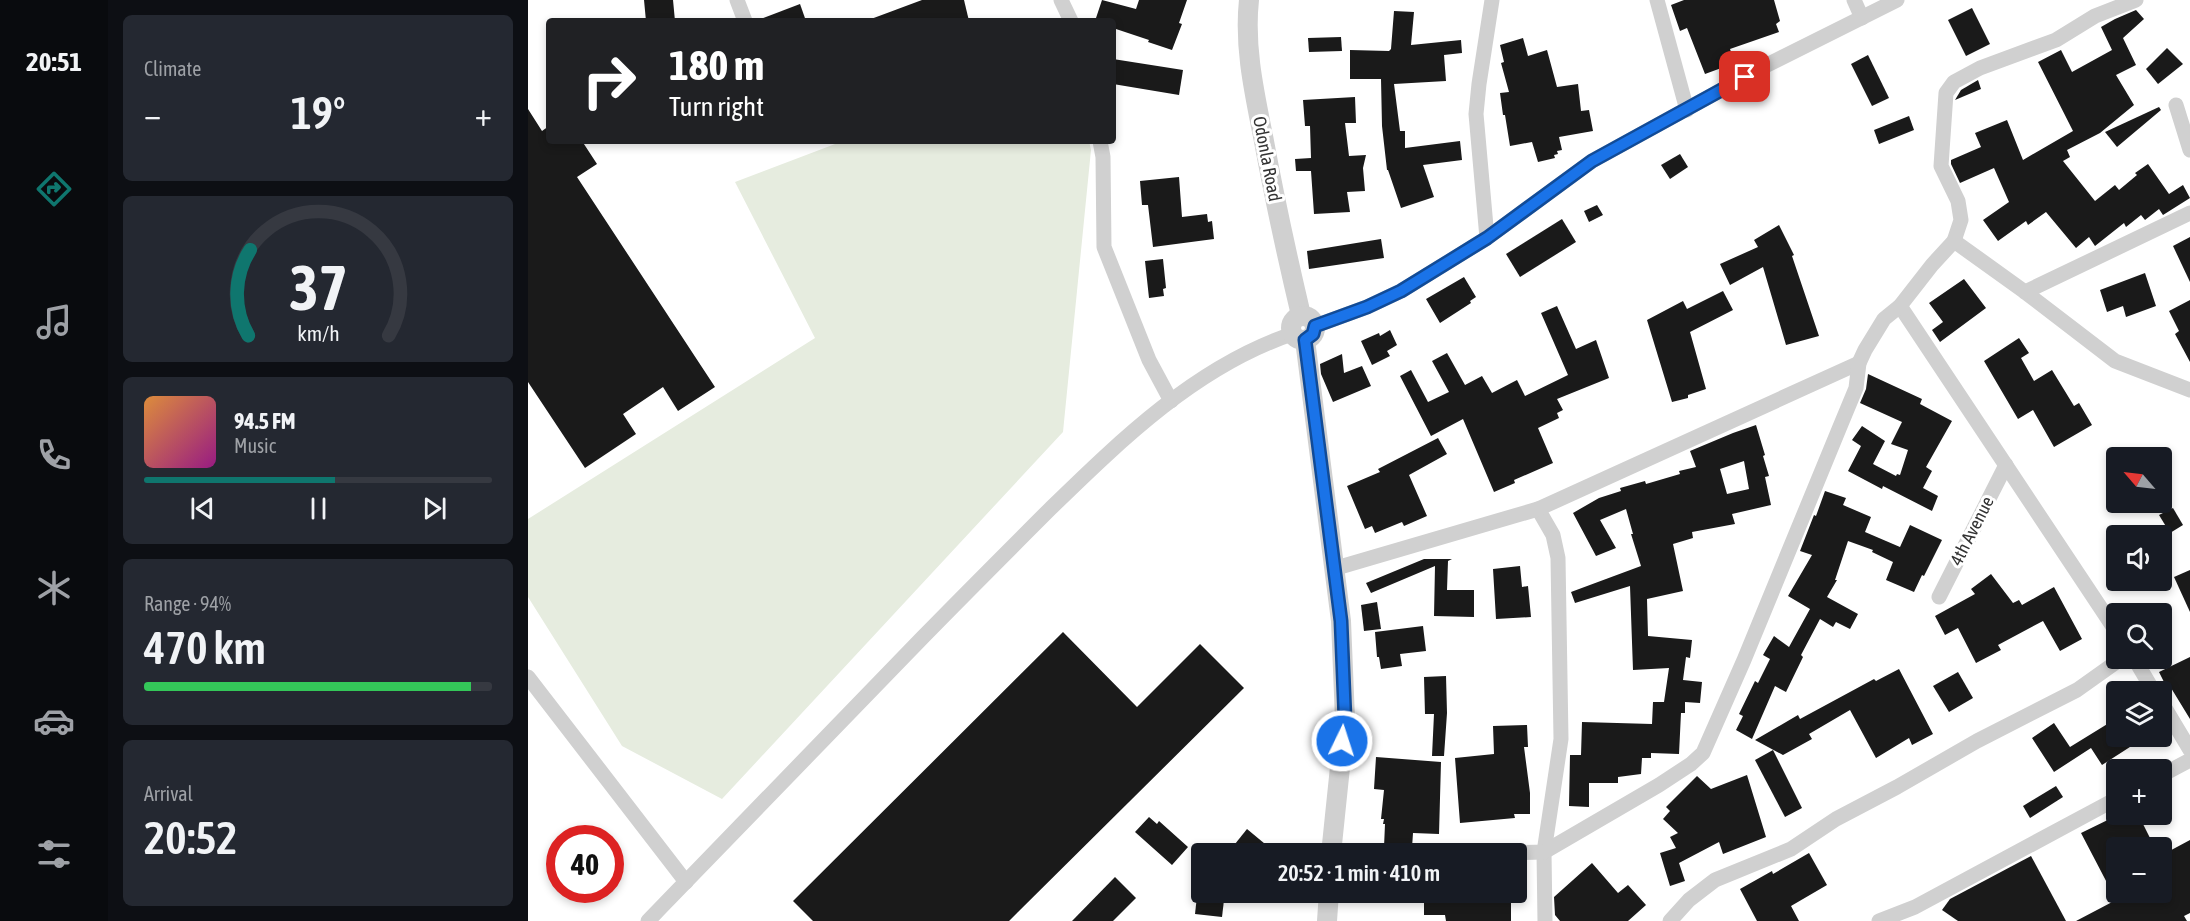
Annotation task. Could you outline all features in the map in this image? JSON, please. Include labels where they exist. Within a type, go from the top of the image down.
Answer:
[{"type":"street","points":[[736,0],[744,18]]},
{"type":"street","points":[[1061,0],[1070,18]]},
{"type":"street","name":"Odonla Road","points":[[1250,0],[1247,21],[1249,55],[1278,219],[1303,329],[1341,621],[1345,719],[1332,843]]},
{"type":"street","points":[[1487,238],[1476,114],[1492,0]]},
{"type":"street","points":[[1657,0],[1687,110]]},
{"type":"street","points":[[1854,0],[1862,18]]},
{"type":"street","points":[[648,921],[993,566],[1112,449],[1171,400],[1219,369],[1268,342],[1367,307],[1401,291],[1487,238],[1592,161],[1765,66],[1897,0]]},
{"type":"street","points":[[1527,853],[1544,852],[1659,785],[1691,764],[1703,753],[1744,660],[1856,388],[1859,363],[1884,319],[1900,306],[1954,241],[1961,220],[1958,201],[1941,166],[1946,93],[1954,81],[1980,68],[2056,40],[2095,16],[2136,0]]},
{"type":"street","points":[[2176,105],[2190,150]]},
{"type":"street","points":[[1101,144],[1103,157],[1104,248],[1149,360],[1171,400]]},
{"type":"street","points":[[2025,292],[2190,213]]},
{"type":"street","points":[[1954,241],[2115,361],[2190,390]]},
{"type":"street","points":[[1900,306],[2106,616]]},
{"type":"street","points":[[1334,569],[1538,509],[1859,363]]},
{"type":"street","name":"4th Avenue","points":[[1939,597],[2006,465]]},
{"type":"street","points":[[1538,509],[1552,535],[1558,558],[1561,728],[1544,852],[1545,921]]},
{"type":"street","points":[[1670,921],[1689,900],[1715,880],[1791,849],[1836,819],[1977,741],[2077,690],[2107,669]]},
{"type":"street","points":[[528,677],[686,882]]},
{"type":"street","points":[[2172,720],[2190,750]]},
{"type":"street","points":[[2172,770],[2190,760]]},
{"type":"street","points":[[1880,921],[1915,907],[2106,804]]},
{"type":"street","points":[[1327,921],[1328,903]]},
{"type":"shaded area","points":[[835,144],[1090,144],[1091,150],[1063,432],[722,799],[622,746],[528,597],[528,519],[815,338],[735,182]]},
{"type":"building","points":[[644,0],[673,0],[675,18],[646,18]]},
{"type":"building","points":[[922,0],[964,0],[968,18],[874,18]]},
{"type":"building","points":[[1102,0],[1136,9],[1139,0],[1187,0],[1179,23],[1182,24],[1172,50],[1116,29],[1116,18],[1096,18]]},
{"type":"building","points":[[1684,0],[1774,0],[1780,21],[1776,24],[1779,32],[1730,49],[1735,63],[1705,74],[1687,28],[1680,31],[1671,5]]},
{"type":"building","points":[[800,4],[805,18],[763,18]]},
{"type":"building","points":[[1972,8],[1990,44],[1966,56],[1948,20]]},
{"type":"building","points":[[2136,10],[2144,19],[2123,38],[2136,65],[2116,75],[2134,105],[2100,133],[2067,150],[2070,157],[2063,161],[2095,201],[2115,185],[2119,190],[2137,175],[2135,173],[2148,164],[2169,194],[2183,185],[2190,198],[2163,215],[2159,209],[2145,220],[2141,215],[2126,227],[2124,223],[2095,246],[2089,237],[2076,248],[2046,212],[2028,225],[2026,221],[1998,241],[1983,220],[2009,202],[1994,168],[1960,183],[1951,160],[1981,147],[1975,133],[2007,120],[2023,160],[2073,131],[2038,62],[2061,50],[2072,72],[2112,50],[2101,27]]},
{"type":"building","points":[[1394,11],[1414,12],[1411,45],[1461,40],[1462,53],[1444,55],[1446,81],[1394,84],[1400,131],[1405,131],[1405,148],[1460,141],[1462,160],[1423,165],[1434,197],[1401,208],[1387,170],[1382,126],[1381,79],[1350,79],[1350,50],[1389,51],[1391,49]]},
{"type":"building","points":[[1341,37],[1342,51],[1309,52],[1308,38]]},
{"type":"building","points":[[1523,38],[1528,56],[1547,50],[1557,87],[1578,84],[1581,111],[1589,110],[1593,131],[1559,137],[1562,150],[1557,151],[1555,158],[1538,162],[1532,142],[1510,146],[1500,93],[1509,92],[1501,63],[1504,62],[1500,45]]},
{"type":"building","points":[[2167,48],[2183,64],[2158,84],[2146,69]]},
{"type":"building","points":[[1868,55],[1889,98],[1872,106],[1851,64]]},
{"type":"building","points":[[1116,59],[1183,70],[1179,95],[1116,84]]},
{"type":"building","points":[[1978,80],[1981,89],[1955,100],[1961,90]]},
{"type":"building","points":[[1355,97],[1356,123],[1345,123],[1349,156],[1366,155],[1363,168],[1365,191],[1347,192],[1350,212],[1314,214],[1311,171],[1296,171],[1295,159],[1311,158],[1310,126],[1305,126],[1303,100]]},
{"type":"building","points":[[2159,107],[2161,110],[2117,147],[2105,132]]},
{"type":"building","points":[[528,109],[542,131],[546,128],[546,144],[584,144],[597,164],[577,177],[715,387],[678,411],[663,387],[623,414],[636,434],[585,468],[528,382]]},
{"type":"building","points":[[1909,116],[1914,130],[1879,144],[1874,130]]},
{"type":"building","points":[[1680,154],[1688,167],[1670,179],[1661,165]]},
{"type":"building","points":[[1179,177],[1182,217],[1207,214],[1208,222],[1212,221],[1214,239],[1153,247],[1148,205],[1142,205],[1140,181]]},
{"type":"building","points":[[1597,205],[1603,215],[1589,222],[1584,211]]},
{"type":"building","points":[[1562,219],[1576,242],[1520,277],[1506,254]]},
{"type":"building","points":[[1779,225],[1794,255],[1792,256],[1819,336],[1786,345],[1763,267],[1730,285],[1720,264],[1758,247],[1754,240]]},
{"type":"building","points":[[2190,237],[2190,282],[2173,246]]},
{"type":"building","points":[[1381,239],[1384,258],[1309,269],[1307,251]]},
{"type":"building","points":[[1163,259],[1166,288],[1163,289],[1164,296],[1149,298],[1145,261]]},
{"type":"building","points":[[2145,273],[2156,306],[2126,317],[2123,306],[2107,312],[2100,290]]},
{"type":"building","points":[[1464,277],[1476,297],[1470,301],[1471,303],[1440,323],[1426,299]]},
{"type":"building","points":[[1964,279],[1986,308],[1940,342],[1932,330],[1943,322],[1929,303]]},
{"type":"building","points":[[1723,291],[1733,310],[1690,332],[1706,389],[1688,395],[1688,398],[1672,402],[1647,320],[1683,301],[1687,309]]},
{"type":"building","points":[[2190,300],[2190,362],[2175,334],[2179,331],[2169,311]]},
{"type":"building","points":[[1557,306],[1576,349],[1596,340],[1609,378],[1557,399],[1563,410],[1557,413],[1559,418],[1538,428],[1553,463],[1514,480],[1515,483],[1494,492],[1463,419],[1431,436],[1400,376],[1411,370],[1428,402],[1449,392],[1432,361],[1447,353],[1465,385],[1482,376],[1492,393],[1517,380],[1525,396],[1568,375],[1541,313]]},
{"type":"building","points":[[1390,330],[1397,345],[1387,351],[1390,356],[1372,365],[1361,341],[1379,333],[1380,336]]},
{"type":"building","points":[[2019,338],[2029,353],[2021,358],[2034,381],[2052,370],[2074,406],[2079,403],[2092,425],[2054,447],[2033,410],[2018,419],[1984,361]]},
{"type":"building","points":[[1342,354],[1344,373],[1362,366],[1371,386],[1333,402],[1321,374],[1320,364]]},
{"type":"building","points":[[1868,374],[1922,399],[1920,404],[1952,421],[1926,467],[1932,471],[1923,488],[1938,496],[1932,511],[1848,471],[1861,446],[1852,440],[1862,426],[1885,441],[1873,464],[1896,476],[1900,475],[1908,450],[1891,444],[1902,422],[1860,403],[1866,389]]},
{"type":"building","points":[[1756,425],[1769,476],[1765,477],[1771,505],[1732,514],[1735,524],[1692,532],[1693,538],[1673,544],[1683,591],[1647,599],[1648,636],[1692,640],[1690,658],[1686,657],[1683,680],[1702,682],[1700,703],[1685,702],[1685,713],[1681,713],[1679,754],[1651,753],[1651,758],[1642,758],[1641,774],[1618,777],[1618,783],[1589,783],[1589,807],[1569,806],[1570,755],[1581,755],[1582,722],[1652,724],[1653,702],[1664,702],[1669,668],[1633,670],[1630,586],[1575,603],[1571,592],[1641,566],[1626,509],[1600,520],[1616,548],[1596,556],[1573,513],[1599,498],[1621,491],[1620,488],[1645,481],[1646,484],[1696,467],[1690,451]],"holes":[[[1744,461],[1749,489],[1727,494],[1720,469]]]},
{"type":"building","points":[[1438,438],[1447,454],[1409,475],[1427,516],[1404,526],[1402,522],[1375,533],[1372,526],[1365,529],[1347,486],[1380,472],[1378,469]]},
{"type":"building","points":[[1825,491],[1846,498],[1843,505],[1871,517],[1865,532],[1900,547],[1910,525],[1942,540],[1914,592],[1886,580],[1893,562],[1872,552],[1873,550],[1848,541],[1835,580],[1837,580],[1827,597],[1858,614],[1850,629],[1836,622],[1833,627],[1820,619],[1801,655],[1803,657],[1786,692],[1775,686],[1752,739],[1736,730],[1743,716],[1739,714],[1755,681],[1758,683],[1770,659],[1763,655],[1774,636],[1789,647],[1810,609],[1788,596],[1812,555],[1800,551]]},
{"type":"building","points":[[2172,508],[2183,525],[2172,532],[2172,525],[2165,525],[2159,515],[2172,513]]},
{"type":"building","points":[[1424,559],[1452,559],[1448,561],[1447,590],[1474,590],[1474,617],[1434,616],[1435,566],[1371,593],[1366,583]]},
{"type":"building","points":[[1520,566],[1522,587],[1528,586],[1531,617],[1496,619],[1493,569]]},
{"type":"building","points":[[2190,570],[2190,612],[2174,577]]},
{"type":"building","points":[[1991,574],[2013,603],[2019,600],[2022,605],[2054,587],[2082,639],[2060,651],[2043,621],[1998,645],[2001,650],[1976,663],[1958,628],[1945,635],[1935,616],[1975,594],[1971,589]]},
{"type":"building","points":[[1377,602],[1381,629],[1364,631],[1361,605]]},
{"type":"building","points":[[1423,626],[1426,651],[1400,654],[1402,666],[1381,669],[1379,657],[1377,657],[1375,632]]},
{"type":"building","points":[[1063,632],[1137,707],[1200,644],[1244,688],[1009,921],[813,921],[793,901]]},
{"type":"building","points":[[2190,657],[2190,719],[2172,690],[2172,681],[2164,681],[2159,672],[2172,669],[2172,666]]},
{"type":"building","points":[[1899,669],[1933,734],[1912,745],[1909,738],[1876,758],[1850,710],[1809,734],[1812,739],[1783,755],[1755,740],[1798,715],[1800,719],[1874,679],[1876,681]]},
{"type":"building","points":[[1958,672],[1973,698],[1949,712],[1933,686]]},
{"type":"building","points":[[1446,676],[1447,713],[1444,756],[1432,756],[1434,714],[1425,714],[1424,677]]},
{"type":"building","points":[[2054,723],[2070,747],[2106,725],[2106,747],[2130,747],[2111,759],[2106,759],[2106,762],[2102,765],[2091,748],[2054,772],[2032,738]]},
{"type":"building","points":[[1527,725],[1528,747],[1524,747],[1530,793],[1530,814],[1514,814],[1515,818],[1460,823],[1455,758],[1494,754],[1493,726]]},
{"type":"building","points":[[1773,750],[1802,808],[1785,817],[1755,760]]},
{"type":"building","points":[[1376,757],[1441,762],[1439,834],[1413,833],[1412,843],[1384,843],[1385,824],[1383,824],[1384,819],[1381,819],[1384,790],[1374,789]]},
{"type":"building","points":[[1747,775],[1766,837],[1723,854],[1719,842],[1679,863],[1685,881],[1670,886],[1660,853],[1676,848],[1670,837],[1678,833],[1663,819],[1670,811],[1666,807],[1697,776],[1711,789]]},
{"type":"building","points":[[2056,786],[2063,797],[2030,818],[2023,806]]},
{"type":"building","points":[[1149,817],[1157,824],[1159,821],[1188,847],[1172,865],[1135,832]]},
{"type":"building","points":[[2106,821],[2106,825],[2144,825],[2150,837],[2106,837],[2106,881],[2081,833]]},
{"type":"building","points":[[1247,829],[1264,843],[1236,843]]},
{"type":"building","points":[[2190,840],[2190,913],[2184,916],[2187,921],[2076,921],[2110,903],[2172,903],[2172,850]]},
{"type":"building","points":[[1809,853],[1827,885],[1791,906],[1799,921],[1757,921],[1740,889],[1772,871],[1773,874]]},
{"type":"building","points":[[2031,856],[2066,921],[1958,921],[1942,910],[1950,899]]},
{"type":"building","points":[[1592,863],[1618,893],[1628,885],[1646,905],[1628,921],[1560,921],[1555,915],[1554,897]]},
{"type":"building","points":[[1115,877],[1136,898],[1113,921],[1072,921]]},
{"type":"building","points":[[1196,903],[1224,903],[1222,917],[1195,914]]},
{"type":"building","points":[[1424,903],[1511,903],[1511,921],[1446,921],[1445,915],[1424,915]]},
{"type":"route","points":[[1342,741],[1345,719],[1341,621],[1305,340],[1313,334],[1315,326],[1367,307],[1401,291],[1440,268],[1487,238],[1592,161],[1745,77]]}]
